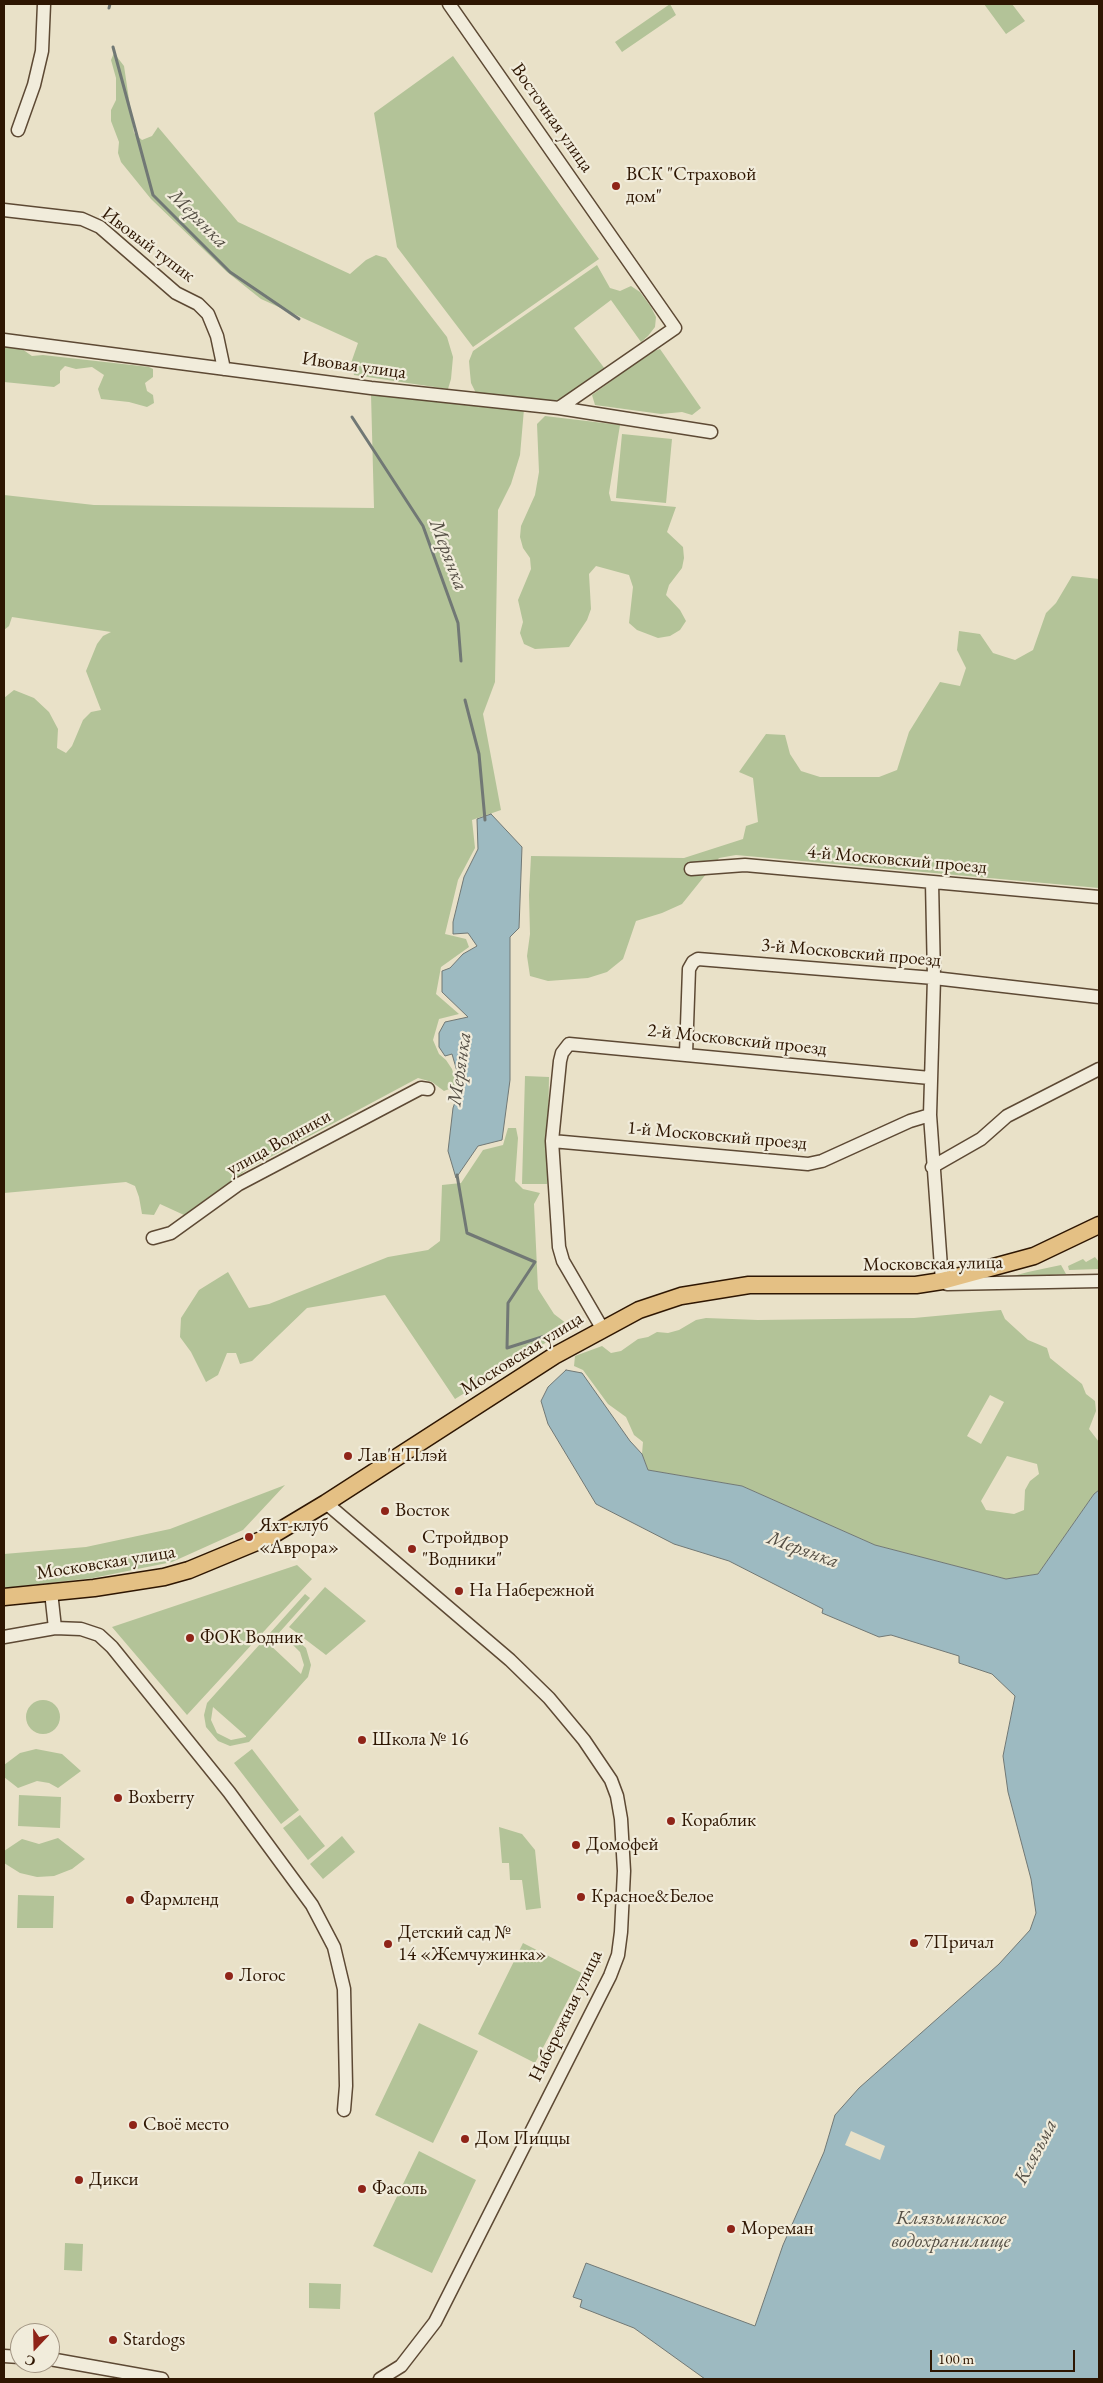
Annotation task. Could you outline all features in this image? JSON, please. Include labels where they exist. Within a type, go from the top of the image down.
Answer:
[{"type":"main road","points":[[916,1285],[942,1281],[1034,1256],[1099,1225]]},
{"type":"main road","name":"Московская улица","points":[[4,1597],[164,1578],[189,1570],[271,1536],[326,1503],[554,1356],[602,1328],[639,1310],[681,1296],[715,1289],[780,1284],[916,1285]]},
{"type":"street","points":[[18,130],[34,86],[42,50],[44,4]]},
{"type":"street","name":"Восточная улица","points":[[449,4],[675,328],[559,408]]},
{"type":"street","name":"Ивовый тупик","points":[[4,210],[82,219],[100,227],[176,293],[198,304],[208,314],[217,336],[224,369]]},
{"type":"street","name":"Ивовая улица","points":[[4,340],[462,399],[559,408],[711,432]]},
{"type":"street","name":"4-й Московский проезд","points":[[691,869],[745,865],[1099,897]]},
{"type":"street","points":[[932,882],[934,978],[930,1115],[932,1167],[942,1281]]},
{"type":"street","name":"3-й Московский проезд","points":[[686,1054],[690,969],[693,962],[698,960],[934,978],[1099,997]]},
{"type":"street","name":"2-й Московский проезд","points":[[552,1141],[562,1053],[572,1043],[930,1078]]},
{"type":"street","points":[[932,1167],[982,1139],[1007,1116],[1099,1069]]},
{"type":"street","name":"улица Водники","points":[[153,1238],[171,1233],[239,1184],[420,1088],[428,1089]]},
{"type":"street","name":"1-й Московский проезд","points":[[552,1141],[808,1164],[822,1161],[910,1121],[930,1115]]},
{"type":"street","points":[[552,1141],[558,1247],[563,1261],[602,1328]]},
{"type":"street","name":"Московская улица","points":[[916,1285],[1099,1281]]},
{"type":"street","name":"Набережная улица","points":[[326,1503],[519,1668],[549,1698],[584,1740],[606,1772],[617,1796],[621,1819],[624,1871],[622,1924],[618,1955],[612,1971],[435,2322],[401,2366],[380,2379]]},
{"type":"street","points":[[51,1592],[55,1628]]},
{"type":"street","points":[[4,1637],[55,1628],[81,1629],[99,1635],[112,1647],[229,1792],[312,1905],[334,1947],[344,1989],[346,2086],[344,2110]]},
{"type":"street","points":[[60,2361],[162,2379]]},
{"type":"green space","points":[[670,4],[676,15],[622,52],[615,42]]},
{"type":"green space","points":[[984,4],[1012,4],[1025,21],[1006,34]]},
{"type":"green space","points":[[114,53],[124,66],[134,133],[142,140],[152,136],[158,127],[238,222],[350,274],[366,260],[376,255],[386,258],[447,337],[453,357],[448,389],[354,375],[351,363],[358,343],[261,299],[227,272],[151,199],[121,162],[118,153],[119,142],[111,121],[111,110],[116,100],[116,78],[111,60]]},
{"type":"green space","points":[[453,56],[599,259],[473,347],[397,247],[374,113]]},
{"type":"green space","points":[[597,265],[610,288],[620,291],[631,286],[640,292],[651,307],[656,317],[655,327],[648,336],[641,342],[611,300],[574,328],[605,369],[565,397],[555,401],[476,393],[471,383],[469,361],[473,351]]},
{"type":"green space","points":[[4,347],[22,349],[32,356],[43,355],[149,367],[153,369],[153,377],[145,383],[147,391],[153,395],[154,403],[147,407],[129,402],[101,399],[98,389],[104,375],[92,367],[76,369],[65,366],[60,371],[60,383],[54,387],[4,382]]},
{"type":"green space","points":[[660,349],[701,408],[692,415],[682,412],[661,414],[595,405],[592,395],[651,352]]},
{"type":"green space","points":[[371,394],[524,409],[520,455],[511,484],[498,510],[495,682],[483,714],[501,810],[472,820],[475,848],[458,880],[445,934],[466,939],[469,947],[441,967],[436,994],[459,1014],[439,1019],[433,1040],[439,1054],[452,1069],[457,1086],[444,1091],[432,1082],[418,1078],[248,1169],[184,1215],[160,1204],[154,1215],[142,1214],[135,1186],[126,1182],[4,1193],[4,698],[14,690],[34,698],[49,712],[58,729],[57,748],[66,753],[72,746],[83,720],[91,712],[101,710],[86,671],[97,644],[103,636],[111,632],[12,617],[9,626],[4,630],[4,495],[94,505],[374,508]]},
{"type":"green space","points":[[545,416],[620,425],[609,493],[611,501],[676,507],[667,532],[683,547],[684,558],[682,568],[669,585],[666,595],[680,610],[686,621],[680,630],[670,636],[658,638],[637,630],[629,623],[633,587],[629,575],[596,566],[589,574],[591,609],[587,620],[569,647],[535,649],[524,644],[520,633],[523,622],[518,600],[531,569],[530,558],[523,548],[520,537],[521,526],[535,495],[539,472],[537,424]]},
{"type":"green space","points":[[622,434],[672,439],[666,503],[616,498]]},
{"type":"green space","points":[[1072,576],[1099,579],[1099,888],[736,855],[719,858],[682,904],[662,913],[636,921],[623,959],[607,972],[588,978],[548,981],[530,976],[527,956],[530,934],[531,856],[684,858],[743,839],[746,826],[758,822],[753,778],[739,772],[766,734],[785,735],[790,754],[801,771],[820,777],[879,777],[897,770],[909,732],[940,682],[960,686],[966,668],[957,650],[959,631],[980,634],[993,653],[1015,660],[1033,650],[1046,613],[1056,603]]},
{"type":"green space","points":[[525,1076],[549,1077],[547,1184],[522,1184]]},
{"type":"green space","points":[[508,1128],[516,1128],[518,1138],[515,1181],[523,1189],[540,1193],[534,1204],[538,1289],[554,1314],[571,1327],[455,1399],[385,1295],[307,1308],[252,1361],[240,1364],[236,1353],[227,1353],[218,1375],[206,1382],[191,1352],[180,1337],[181,1318],[199,1290],[228,1272],[249,1308],[269,1304],[388,1257],[428,1250],[440,1241],[442,1185],[461,1183],[483,1150],[503,1145]]},
{"type":"green space","points":[[1095,1257],[1099,1262],[1099,1269],[1069,1270],[1068,1266],[1083,1259],[1086,1262]]},
{"type":"green space","points":[[1061,1265],[1066,1274],[1006,1278],[1028,1272]]},
{"type":"green space","points":[[1001,1310],[1005,1319],[1028,1340],[1047,1348],[1050,1358],[1082,1384],[1086,1394],[1095,1401],[1096,1411],[1089,1429],[1099,1442],[1099,1490],[1094,1494],[1038,1574],[1006,1579],[875,1545],[742,1486],[648,1470],[642,1454],[643,1442],[634,1435],[626,1417],[608,1404],[583,1370],[574,1366],[575,1356],[602,1346],[611,1353],[621,1351],[638,1339],[648,1337],[657,1332],[668,1333],[679,1330],[696,1320],[706,1318],[758,1320],[914,1318]],"holes":[[[990,1395],[1004,1402],[981,1444],[967,1436]],[[1007,1456],[1037,1464],[1039,1474],[1030,1481],[1025,1490],[1024,1510],[1014,1514],[986,1510],[981,1501]]]},
{"type":"green space","points":[[285,1485],[243,1530],[172,1562],[93,1578],[4,1588],[4,1554],[86,1547],[170,1529]]},
{"type":"green space","name":"ФОК Водник","points":[[297,1565],[312,1579],[187,1715],[112,1627]]},
{"type":"green space","points":[[325,1587],[366,1621],[326,1655],[289,1627]]},
{"type":"green space","points":[[305,1594],[310,1598],[278,1634],[292,1636],[306,1648],[311,1665],[308,1677],[249,1742],[230,1746],[218,1741],[206,1727],[204,1715],[207,1703]],"holes":[[[283,1641],[293,1645],[300,1652],[304,1665],[301,1674],[269,1644]],[[213,1707],[246,1736],[246,1737],[231,1740],[217,1733],[211,1720]]]},
{"type":"green space","points":[[43,1700],[50,1701],[55,1705],[59,1710],[59,1724],[55,1729],[50,1733],[43,1734],[36,1733],[31,1729],[27,1724],[26,1717],[27,1710],[31,1705],[36,1701]]},
{"type":"green space","points":[[36,1749],[62,1754],[81,1771],[58,1788],[49,1783],[37,1781],[18,1788],[4,1777],[4,1765],[20,1753]]},
{"type":"green space","points":[[252,1749],[299,1810],[281,1824],[234,1763]]},
{"type":"green space","points":[[19,1795],[61,1797],[60,1828],[18,1826]]},
{"type":"green space","points":[[300,1815],[325,1846],[308,1860],[283,1828]]},
{"type":"green space","points":[[499,1827],[522,1834],[535,1850],[541,1908],[526,1910],[522,1880],[510,1880],[509,1863],[502,1863]]},
{"type":"green space","points":[[342,1836],[355,1852],[323,1879],[310,1864]]},
{"type":"green space","points":[[58,1838],[85,1859],[72,1869],[54,1876],[37,1877],[20,1873],[4,1863],[4,1851],[22,1839],[39,1844]]},
{"type":"green space","points":[[18,1895],[54,1896],[53,1928],[17,1928]]},
{"type":"green space","points":[[523,1943],[582,1973],[535,2063],[478,2034]]},
{"type":"green space","points":[[419,2023],[478,2051],[433,2143],[375,2115]]},
{"type":"green space","points":[[419,2151],[476,2180],[432,2273],[373,2246]]},
{"type":"green space","points":[[65,2243],[83,2244],[82,2271],[64,2270]]},
{"type":"green space","points":[[309,2283],[341,2284],[340,2309],[309,2308]]},
{"type":"water","points":[[491,814],[522,847],[519,928],[510,937],[510,1080],[502,1140],[478,1146],[456,1178],[448,1151],[453,1108],[461,1085],[452,1054],[445,1056],[439,1047],[439,1033],[445,1022],[468,1017],[442,992],[442,971],[450,968],[463,954],[477,946],[468,933],[453,934],[453,922],[464,877],[478,849],[477,819]]},
{"type":"water","name":"Клязьминское водохранилище","points":[[566,1370],[582,1373],[630,1441],[642,1454],[648,1470],[742,1486],[875,1545],[1006,1579],[1038,1574],[1094,1494],[1099,1490],[1099,2379],[705,2379],[634,2328],[580,2307],[582,2300],[573,2297],[586,2263],[755,2326],[783,2245],[824,2152],[835,2115],[859,2088],[999,1964],[1030,1930],[1036,1913],[1031,1879],[1008,1792],[1003,1756],[1015,1696],[992,1674],[959,1663],[959,1656],[891,1635],[879,1637],[822,1613],[823,1609],[729,1561],[674,1544],[596,1504],[548,1424],[541,1401],[548,1387]]},
{"type":"pier","points":[[851,2131],[885,2146],[880,2160],[845,2145]]},
{"type":"waterway","name":"Мерянка","points":[[109,8],[110,4]]},
{"type":"waterway","name":"Мерянка","points":[[113,47],[153,195],[230,272],[299,319]]},
{"type":"waterway","name":"Мерянка","points":[[352,417],[423,526],[458,623],[461,661]]},
{"type":"waterway","name":"Мерянка","points":[[465,700],[479,754],[485,820]]},
{"type":"waterway","name":"Мерянка","points":[[457,1175],[467,1233],[535,1262],[508,1303],[507,1348],[545,1336]]},
{"type":"place","name":"ВСК \"Страховой дом\"","points":[[616,186]]},
{"type":"place","name":"Лав'н'Плэй","points":[[348,1456]]},
{"type":"place","name":"Восток","points":[[385,1511]]},
{"type":"place","name":"Яхт-клуб «Аврора»","points":[[249,1537]]},
{"type":"place","name":"Стройдвор \"Водники\"","points":[[412,1549]]},
{"type":"place","name":"На Набережной","points":[[459,1591]]},
{"type":"place","name":"ФОК Водник","points":[[190,1638]]},
{"type":"place","name":"Школа № 16","points":[[362,1740]]},
{"type":"place","name":"Boxberry","points":[[118,1798]]},
{"type":"place","name":"Кораблик","points":[[671,1821]]},
{"type":"place","name":"Домофей","points":[[576,1845]]},
{"type":"place","name":"Красное&Белое","points":[[581,1897]]},
{"type":"place","name":"Фармленд","points":[[130,1900]]},
{"type":"place","name":"7Причал","points":[[914,1943]]},
{"type":"place","name":"Детский сад № 14 «Жемчужинка»","points":[[388,1944]]},
{"type":"place","name":"Логос","points":[[229,1976]]},
{"type":"place","name":"Своё место","points":[[133,2125]]},
{"type":"place","name":"Дом Пиццы","points":[[465,2139]]},
{"type":"place","name":"Дикси","points":[[79,2180]]},
{"type":"place","name":"Фасоль","points":[[362,2189]]},
{"type":"place","name":"Мореман","points":[[731,2229]]},
{"type":"place","name":"Stardogs","points":[[113,2340]]},
{"type":"water label","name":"Клязьма","points":[[1036,2152]]}]
